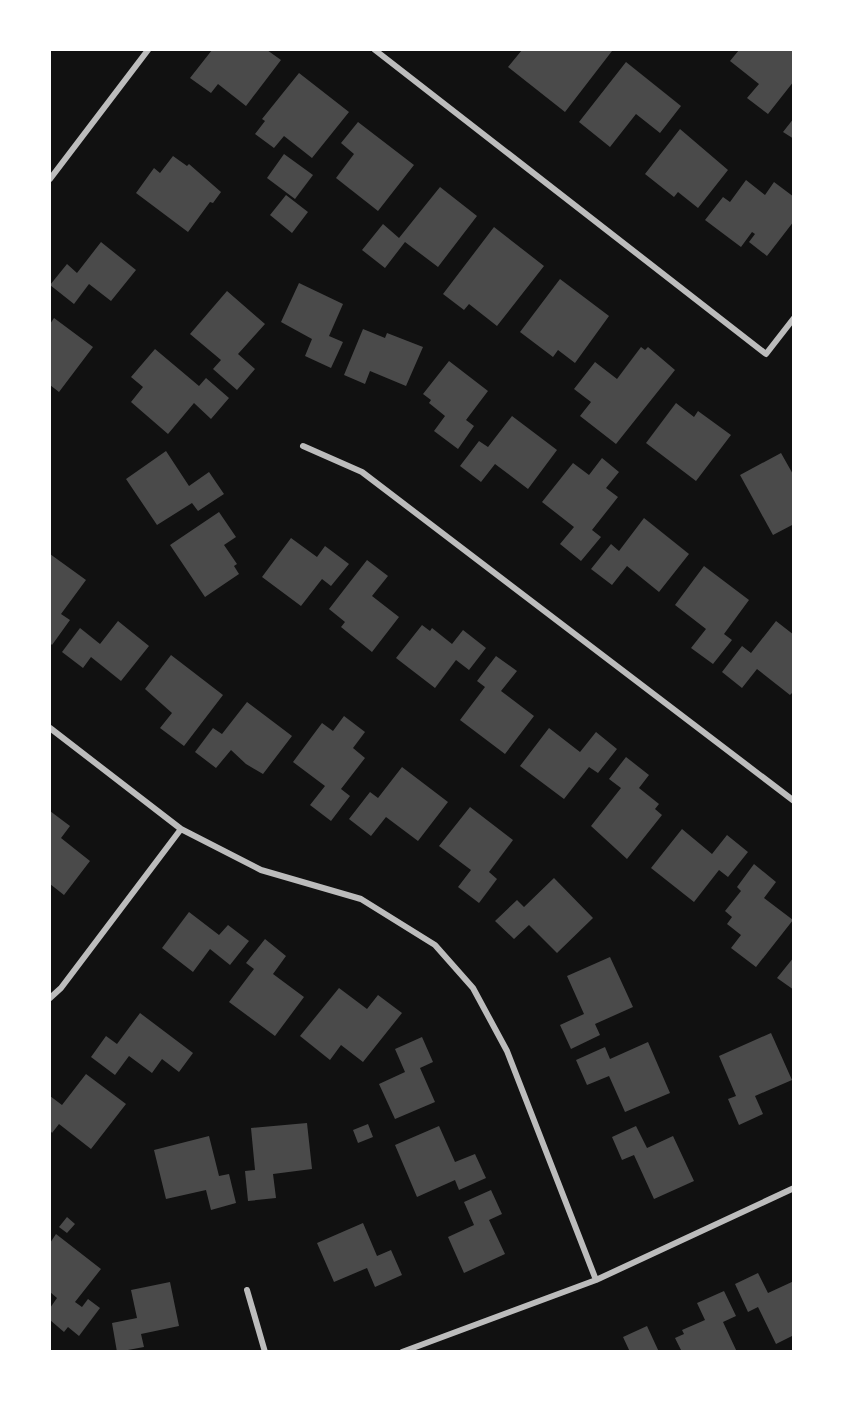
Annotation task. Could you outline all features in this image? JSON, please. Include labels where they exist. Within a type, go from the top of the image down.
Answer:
[{"type":"street","points":[[50,179],[148,50]]},
{"type":"street","points":[[375,50],[766,354],[794,318]]},
{"type":"street","points":[[303,446],[363,472],[794,801]]},
{"type":"street","points":[[50,728],[181,829],[261,870],[360,899],[435,945],[473,988],[507,1051],[596,1280]]},
{"type":"street","points":[[50,998],[61,988],[181,829]]},
{"type":"street","points":[[402,1352],[596,1280],[794,1188]]},
{"type":"street","points":[[247,1290],[265,1352]]},
{"type":"building","points":[[212,50],[267,50],[281,60],[246,106],[218,84],[211,93],[190,78]]},
{"type":"building","points":[[522,50],[612,51],[565,112],[508,67]]},
{"type":"building","points":[[739,50],[794,50],[794,81],[768,114],[747,98],[759,84],[730,61]]},
{"type":"building","points":[[626,62],[681,106],[660,133],[636,114],[610,147],[579,122]]},
{"type":"building","points":[[299,73],[349,112],[312,158],[284,136],[274,148],[255,134],[265,121],[262,119]]},
{"type":"building","points":[[794,118],[794,139],[783,132]]},
{"type":"building","points":[[358,122],[414,165],[378,211],[336,178],[354,154],[341,143]]},
{"type":"building","points":[[680,129],[728,170],[698,208],[678,192],[674,197],[645,174]]},
{"type":"building","points":[[284,154],[313,175],[295,199],[267,178]]},
{"type":"building","points":[[173,156],[187,166],[189,164],[221,192],[213,203],[210,202],[188,232],[136,193],[154,168],[160,173]]},
{"type":"building","points":[[746,180],[765,195],[774,182],[794,197],[794,221],[767,256],[749,242],[755,234],[752,232],[741,247],[705,220],[723,197],[730,202]]},
{"type":"building","points":[[440,187],[477,216],[438,267],[405,242],[385,268],[362,250],[383,224],[399,238]]},
{"type":"building","points":[[286,195],[308,212],[292,233],[270,215]]},
{"type":"building","points":[[494,227],[544,266],[497,326],[469,304],[464,310],[443,294]]},
{"type":"building","points":[[101,242],[136,270],[111,301],[89,284],[74,304],[50,285],[67,264],[77,273]]},
{"type":"building","points":[[560,279],[609,316],[575,363],[558,350],[553,357],[520,332]]},
{"type":"building","points":[[299,283],[343,304],[329,336],[343,342],[331,368],[305,356],[312,339],[281,322]]},
{"type":"building","points":[[227,291],[265,324],[238,354],[255,369],[237,390],[213,369],[221,360],[190,334]]},
{"type":"building","points":[[54,318],[93,347],[59,392],[50,385],[50,324]]},
{"type":"building","points":[[363,329],[385,338],[387,333],[423,347],[406,386],[370,371],[365,384],[344,375]]},
{"type":"building","points":[[641,347],[645,350],[648,347],[675,370],[616,444],[580,416],[591,402],[574,389],[595,362],[617,379]]},
{"type":"building","points":[[155,349],[199,386],[206,378],[229,398],[211,419],[194,403],[168,434],[131,402],[143,387],[131,377]]},
{"type":"building","points":[[449,361],[488,391],[466,420],[474,426],[458,449],[434,431],[445,416],[429,403],[431,400],[423,394]]},
{"type":"building","points":[[676,403],[694,417],[698,411],[731,435],[696,481],[646,443]]},
{"type":"building","points":[[512,416],[557,450],[528,489],[495,464],[481,482],[460,466],[479,441],[488,447]]},
{"type":"building","points":[[166,451],[189,486],[209,472],[224,494],[198,511],[192,503],[157,525],[126,479]]},
{"type":"building","points":[[781,453],[794,476],[794,524],[773,535],[740,475]]},
{"type":"building","points":[[602,458],[619,472],[606,488],[618,497],[592,530],[601,537],[581,561],[560,544],[574,527],[542,502],[573,463],[589,475]]},
{"type":"building","points":[[219,512],[236,537],[224,545],[237,564],[234,566],[239,574],[205,597],[170,545]]},
{"type":"building","points":[[644,518],[689,554],[659,592],[627,566],[612,585],[591,569],[611,544],[619,551]]},
{"type":"building","points":[[291,538],[317,557],[325,546],[349,564],[331,586],[322,579],[301,606],[262,577]]},
{"type":"building","points":[[50,554],[86,580],[61,614],[70,620],[52,645],[50,643]]},
{"type":"building","points":[[367,560],[388,576],[372,596],[399,617],[372,652],[341,627],[345,622],[329,609]]},
{"type":"building","points":[[704,566],[749,600],[724,634],[732,640],[713,664],[691,648],[706,629],[675,605]]},
{"type":"building","points":[[118,621],[149,646],[121,681],[91,657],[83,668],[62,652],[80,628],[100,644]]},
{"type":"building","points":[[776,621],[794,635],[794,691],[790,695],[757,669],[742,688],[722,672],[742,646],[751,653]]},
{"type":"building","points":[[422,625],[430,631],[432,628],[452,644],[463,630],[486,648],[469,670],[456,660],[435,688],[396,658]]},
{"type":"building","points":[[171,655],[223,695],[184,746],[160,728],[172,713],[145,689]]},
{"type":"building","points":[[496,656],[517,671],[501,691],[534,716],[505,754],[460,720],[485,687],[477,681]]},
{"type":"building","points":[[247,702],[292,736],[263,774],[246,764],[231,750],[216,768],[195,752],[213,728],[222,734]]},
{"type":"building","points":[[344,716],[365,732],[353,748],[365,758],[341,789],[350,796],[331,821],[310,805],[325,786],[293,762],[322,723],[333,731]]},
{"type":"building","points":[[549,728],[580,752],[596,732],[617,749],[598,773],[589,767],[564,799],[520,766]]},
{"type":"building","points":[[626,757],[649,775],[639,788],[659,804],[655,809],[662,815],[627,859],[591,826],[621,788],[609,779]]},
{"type":"building","points":[[402,767],[448,802],[418,841],[386,817],[371,836],[349,819],[370,792],[378,798]]},
{"type":"building","points":[[470,807],[513,840],[489,872],[497,879],[479,903],[458,887],[471,870],[439,846]]},
{"type":"building","points":[[50,811],[70,826],[61,838],[90,861],[64,895],[50,884]]},
{"type":"building","points":[[682,829],[712,854],[727,835],[748,852],[728,877],[719,870],[694,902],[651,868]]},
{"type":"building","points":[[754,864],[776,882],[764,898],[793,920],[756,967],[731,948],[741,935],[727,924],[732,917],[725,911],[741,891],[737,887]]},
{"type":"building","points":[[554,878],[593,918],[557,953],[529,925],[514,939],[495,921],[517,900],[524,907]]},
{"type":"building","points":[[189,912],[219,935],[228,925],[249,941],[230,965],[210,949],[193,972],[162,948]]},
{"type":"building","points":[[265,939],[286,956],[273,974],[304,997],[275,1036],[229,1002],[254,969],[246,963]]},
{"type":"building","points":[[610,957],[633,1007],[595,1024],[600,1035],[571,1049],[560,1025],[584,1014],[567,976]]},
{"type":"building","points":[[794,957],[794,990],[777,978]]},
{"type":"building","points":[[339,988],[367,1009],[378,995],[402,1013],[363,1062],[341,1045],[330,1060],[300,1036]]},
{"type":"building","points":[[140,1013],[193,1053],[179,1072],[162,1059],[152,1073],[129,1056],[115,1075],[91,1057],[106,1036],[117,1044]]},
{"type":"building","points":[[771,1033],[792,1080],[755,1096],[763,1114],[739,1125],[728,1099],[736,1096],[719,1056]]},
{"type":"building","points":[[422,1037],[433,1062],[420,1068],[435,1102],[395,1119],[379,1084],[405,1072],[395,1049]]},
{"type":"building","points":[[648,1042],[670,1093],[625,1112],[609,1076],[587,1085],[576,1060],[605,1047],[610,1059]]},
{"type":"building","points":[[86,1074],[126,1104],[91,1149],[59,1124],[52,1133],[50,1130],[50,1096],[62,1105]]},
{"type":"building","points":[[307,1123],[312,1169],[273,1174],[276,1198],[248,1201],[245,1171],[255,1170],[251,1128]]},
{"type":"building","points":[[368,1124],[373,1137],[358,1143],[353,1130]]},
{"type":"building","points":[[439,1126],[455,1162],[475,1154],[486,1178],[459,1190],[455,1180],[417,1197],[395,1145]]},
{"type":"building","points":[[636,1126],[647,1148],[673,1136],[694,1181],[654,1199],[634,1155],[622,1160],[612,1137]]},
{"type":"building","points":[[209,1136],[219,1176],[229,1174],[236,1203],[211,1210],[206,1190],[166,1199],[154,1150]]},
{"type":"building","points":[[491,1190],[502,1214],[489,1220],[505,1254],[464,1273],[448,1237],[474,1225],[464,1202]]},
{"type":"building","points":[[67,1217],[75,1224],[67,1233],[59,1227]]},
{"type":"building","points":[[363,1223],[377,1256],[391,1250],[402,1275],[375,1287],[367,1268],[334,1282],[317,1243]]},
{"type":"building","points":[[56,1234],[101,1269],[75,1302],[82,1307],[88,1299],[100,1308],[79,1336],[68,1327],[64,1332],[50,1320],[50,1308],[57,1298],[50,1292],[50,1243]]},
{"type":"building","points":[[758,1273],[768,1293],[794,1281],[794,1335],[776,1344],[758,1307],[748,1312],[735,1284]]},
{"type":"building","points":[[170,1282],[179,1326],[141,1334],[144,1347],[117,1352],[112,1323],[137,1318],[131,1290]]},
{"type":"building","points":[[724,1291],[736,1316],[723,1322],[737,1352],[682,1352],[675,1338],[684,1334],[682,1330],[705,1320],[697,1303]]},
{"type":"building","points":[[647,1326],[659,1352],[630,1352],[623,1337]]}]
